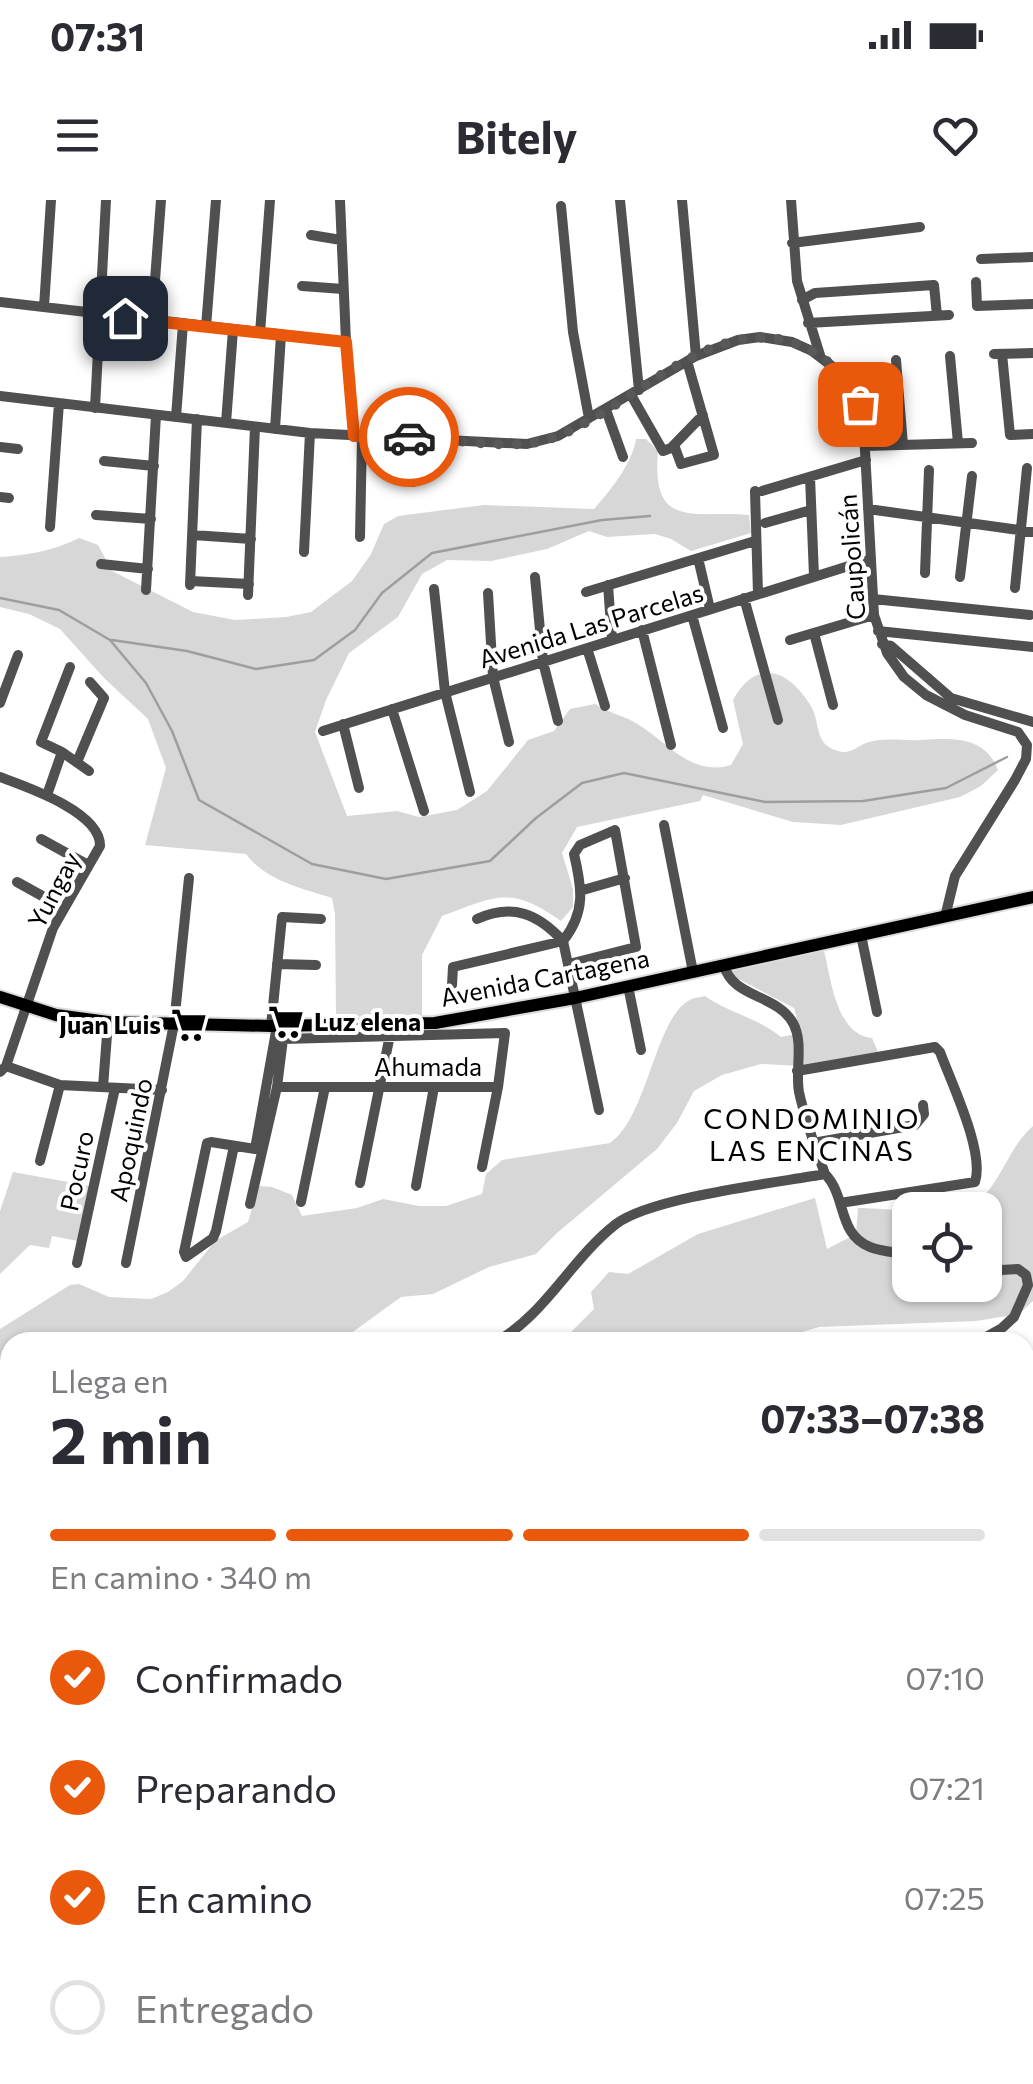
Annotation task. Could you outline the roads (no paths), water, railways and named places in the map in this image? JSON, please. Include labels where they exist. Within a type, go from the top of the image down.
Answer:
[{"type":"main road","name":"Avenida Cartagena","points":[[0,997],[78,1020],[390,1032],[575,998],[1033,897]]},
{"type":"street","points":[[44,308],[51,200]]},
{"type":"street","points":[[95,408],[106,200]]},
{"type":"street","points":[[152,320],[161,200]]},
{"type":"street","points":[[206,327],[216,200]]},
{"type":"street","points":[[260,333],[270,200]]},
{"type":"street","points":[[340,200],[346,342],[358,436],[360,537]]},
{"type":"street","points":[[620,200],[635,393],[660,447],[666,451],[703,415]]},
{"type":"street","points":[[674,445],[681,464],[714,456],[692,358],[682,200]]},
{"type":"street","points":[[791,200],[792,243],[802,300],[821,357]]},
{"type":"street","points":[[561,206],[574,332],[589,418]]},
{"type":"street","points":[[792,243],[920,227]]},
{"type":"street","points":[[310,235],[341,240]]},
{"type":"street","points":[[981,259],[1033,256]]},
{"type":"street","points":[[976,282],[977,306],[1033,304]]},
{"type":"street","points":[[802,300],[816,294],[934,285],[936,316]]},
{"type":"street","points":[[302,286],[343,289]]},
{"type":"street","points":[[0,302],[346,342]]},
{"type":"street","points":[[808,323],[949,315]]},
{"type":"street","points":[[176,417],[182,324]]},
{"type":"street","points":[[226,423],[234,330]]},
{"type":"street","points":[[275,429],[282,336]]},
{"type":"street","name":"Caupolicán","points":[[0,396],[310,433],[534,443],[558,436],[692,358],[727,342],[760,337],[792,342],[821,357],[837,370],[863,414],[872,598],[882,644],[898,670],[919,690],[966,714],[1018,732],[1027,746],[1016,780],[955,876],[944,917]]},
{"type":"street","points":[[1033,353],[998,354],[1010,436],[1033,434]]},
{"type":"street","points":[[950,356],[958,443]]},
{"type":"street","points":[[896,360],[903,444]]},
{"type":"street","points":[[50,527],[59,403]]},
{"type":"street","points":[[606,410],[623,457]]},
{"type":"street","points":[[146,590],[156,415]]},
{"type":"street","points":[[198,419],[190,583],[249,589],[255,427]]},
{"type":"street","points":[[304,552],[310,433]]},
{"type":"street","points":[[414,482],[416,437]]},
{"type":"street","points":[[866,446],[972,443]]},
{"type":"street","points":[[0,447],[18,449]]},
{"type":"street","points":[[758,594],[754,541],[758,491],[866,460]]},
{"type":"street","points":[[104,461],[154,466]]},
{"type":"street","points":[[1015,588],[1027,531],[1027,468]]},
{"type":"street","points":[[925,573],[929,470]]},
{"type":"street","points":[[960,577],[972,476]]},
{"type":"street","points":[[810,477],[814,576]]},
{"type":"street","points":[[868,509],[1027,531]]},
{"type":"street","points":[[765,523],[811,510]]},
{"type":"street","points":[[96,514],[151,519]]},
{"type":"street","points":[[193,535],[251,539]]},
{"type":"street","points":[[586,592],[754,541]]},
{"type":"street","points":[[698,558],[710,609]]},
{"type":"street","name":"Avenida Las Parcelas","points":[[323,730],[871,559]]},
{"type":"street","points":[[100,564],[148,570]]},
{"type":"street","points":[[535,577],[543,662],[558,721]]},
{"type":"street","points":[[608,585],[612,640]]},
{"type":"street","points":[[434,589],[444,692],[470,792]]},
{"type":"street","points":[[488,592],[493,677],[508,742]]},
{"type":"street","points":[[744,598],[778,720]]},
{"type":"street","points":[[872,598],[1030,615]]},
{"type":"street","points":[[790,640],[874,614]]},
{"type":"street","points":[[692,615],[723,728]]},
{"type":"street","points":[[642,630],[671,745]]},
{"type":"street","points":[[878,631],[1033,647]]},
{"type":"street","points":[[814,633],[833,705]]},
{"type":"street","points":[[882,644],[890,646],[932,686],[951,698],[1033,722]]},
{"type":"street","points":[[587,648],[605,706]]},
{"type":"street","points":[[0,702],[18,655]]},
{"type":"street","points":[[70,667],[41,742],[90,771]]},
{"type":"street","points":[[77,762],[104,698],[90,682]]},
{"type":"street","points":[[392,709],[424,811]]},
{"type":"street","points":[[343,724],[359,788]]},
{"type":"street","points":[[47,795],[62,752]]},
{"type":"street","name":"Yungay","points":[[0,777],[47,795],[97,829],[100,846],[53,928],[4,1063]]},
{"type":"street","points":[[664,825],[693,972]]},
{"type":"street","points":[[452,984],[453,967],[563,941],[578,916],[583,890],[574,854],[580,846],[616,830],[636,947],[569,964]]},
{"type":"street","points":[[41,839],[88,865]]},
{"type":"street","name":"Apoquindo","points":[[126,1263],[174,1024],[189,878]]},
{"type":"street","points":[[583,890],[625,878]]},
{"type":"street","points":[[17,882],[64,908]]},
{"type":"street","points":[[477,919],[501,912],[522,912],[544,921],[563,941],[599,1110]]},
{"type":"street","points":[[234,1146],[213,1238],[186,1257],[206,1146],[211,1142],[254,1149],[274,1026],[282,916],[321,919]]},
{"type":"street","points":[[861,935],[877,1012]]},
{"type":"street","points":[[278,964],[316,965]]},
{"type":"street","points":[[724,965],[732,982],[777,1006],[791,1020],[798,1040],[797,1071],[814,1143],[825,1174],[836,1187],[848,1228],[861,1242],[892,1252]]},
{"type":"street","points":[[628,986],[642,1050]]},
{"type":"street","name":"Pocuro","points":[[78,1263],[109,1087],[108,1022]]},
{"type":"street","points":[[360,1183],[390,1032]]},
{"type":"street","points":[[250,1204],[283,1039],[390,1032],[505,1034],[498,1087]]},
{"type":"street","points":[[797,1071],[935,1047],[964,1119],[978,1168],[975,1182],[840,1203]]},
{"type":"street","points":[[4,1063],[60,1084],[162,1090]]},
{"type":"street","points":[[40,1161],[60,1084]]},
{"type":"street","name":"Ahumada","points":[[276,1087],[498,1087],[482,1167]]},
{"type":"street","points":[[301,1202],[326,1087]]},
{"type":"street","points":[[416,1186],[434,1087]]},
{"type":"street","points":[[814,1143],[915,1124],[924,1114],[923,1105]]},
{"type":"street","points":[[510,1332],[529,1318],[606,1234],[634,1213],[661,1204],[825,1174]]},
{"type":"street","points":[[993,1332],[1011,1321],[1028,1285],[1026,1275],[1018,1269],[1002,1269]]},
{"type":"waterway","points":[[112,640],[187,651],[256,669],[314,660],[355,630],[382,593],[432,553],[602,520],[650,516]]},
{"type":"waterway","points":[[0,598],[59,610],[110,640],[146,683],[172,731],[199,800],[312,864],[386,879],[490,861],[536,818],[582,783],[624,773],[765,802],[863,801],[946,788],[1007,757]]},
{"type":"place","name":"Luz elena","points":[[286,1022]]},
{"type":"place","name":"Juan Luis","points":[[189,1025]]},
{"type":"district","name":"CONDOMINIO LAS ENCINAS","points":[[812,1135]]}]
